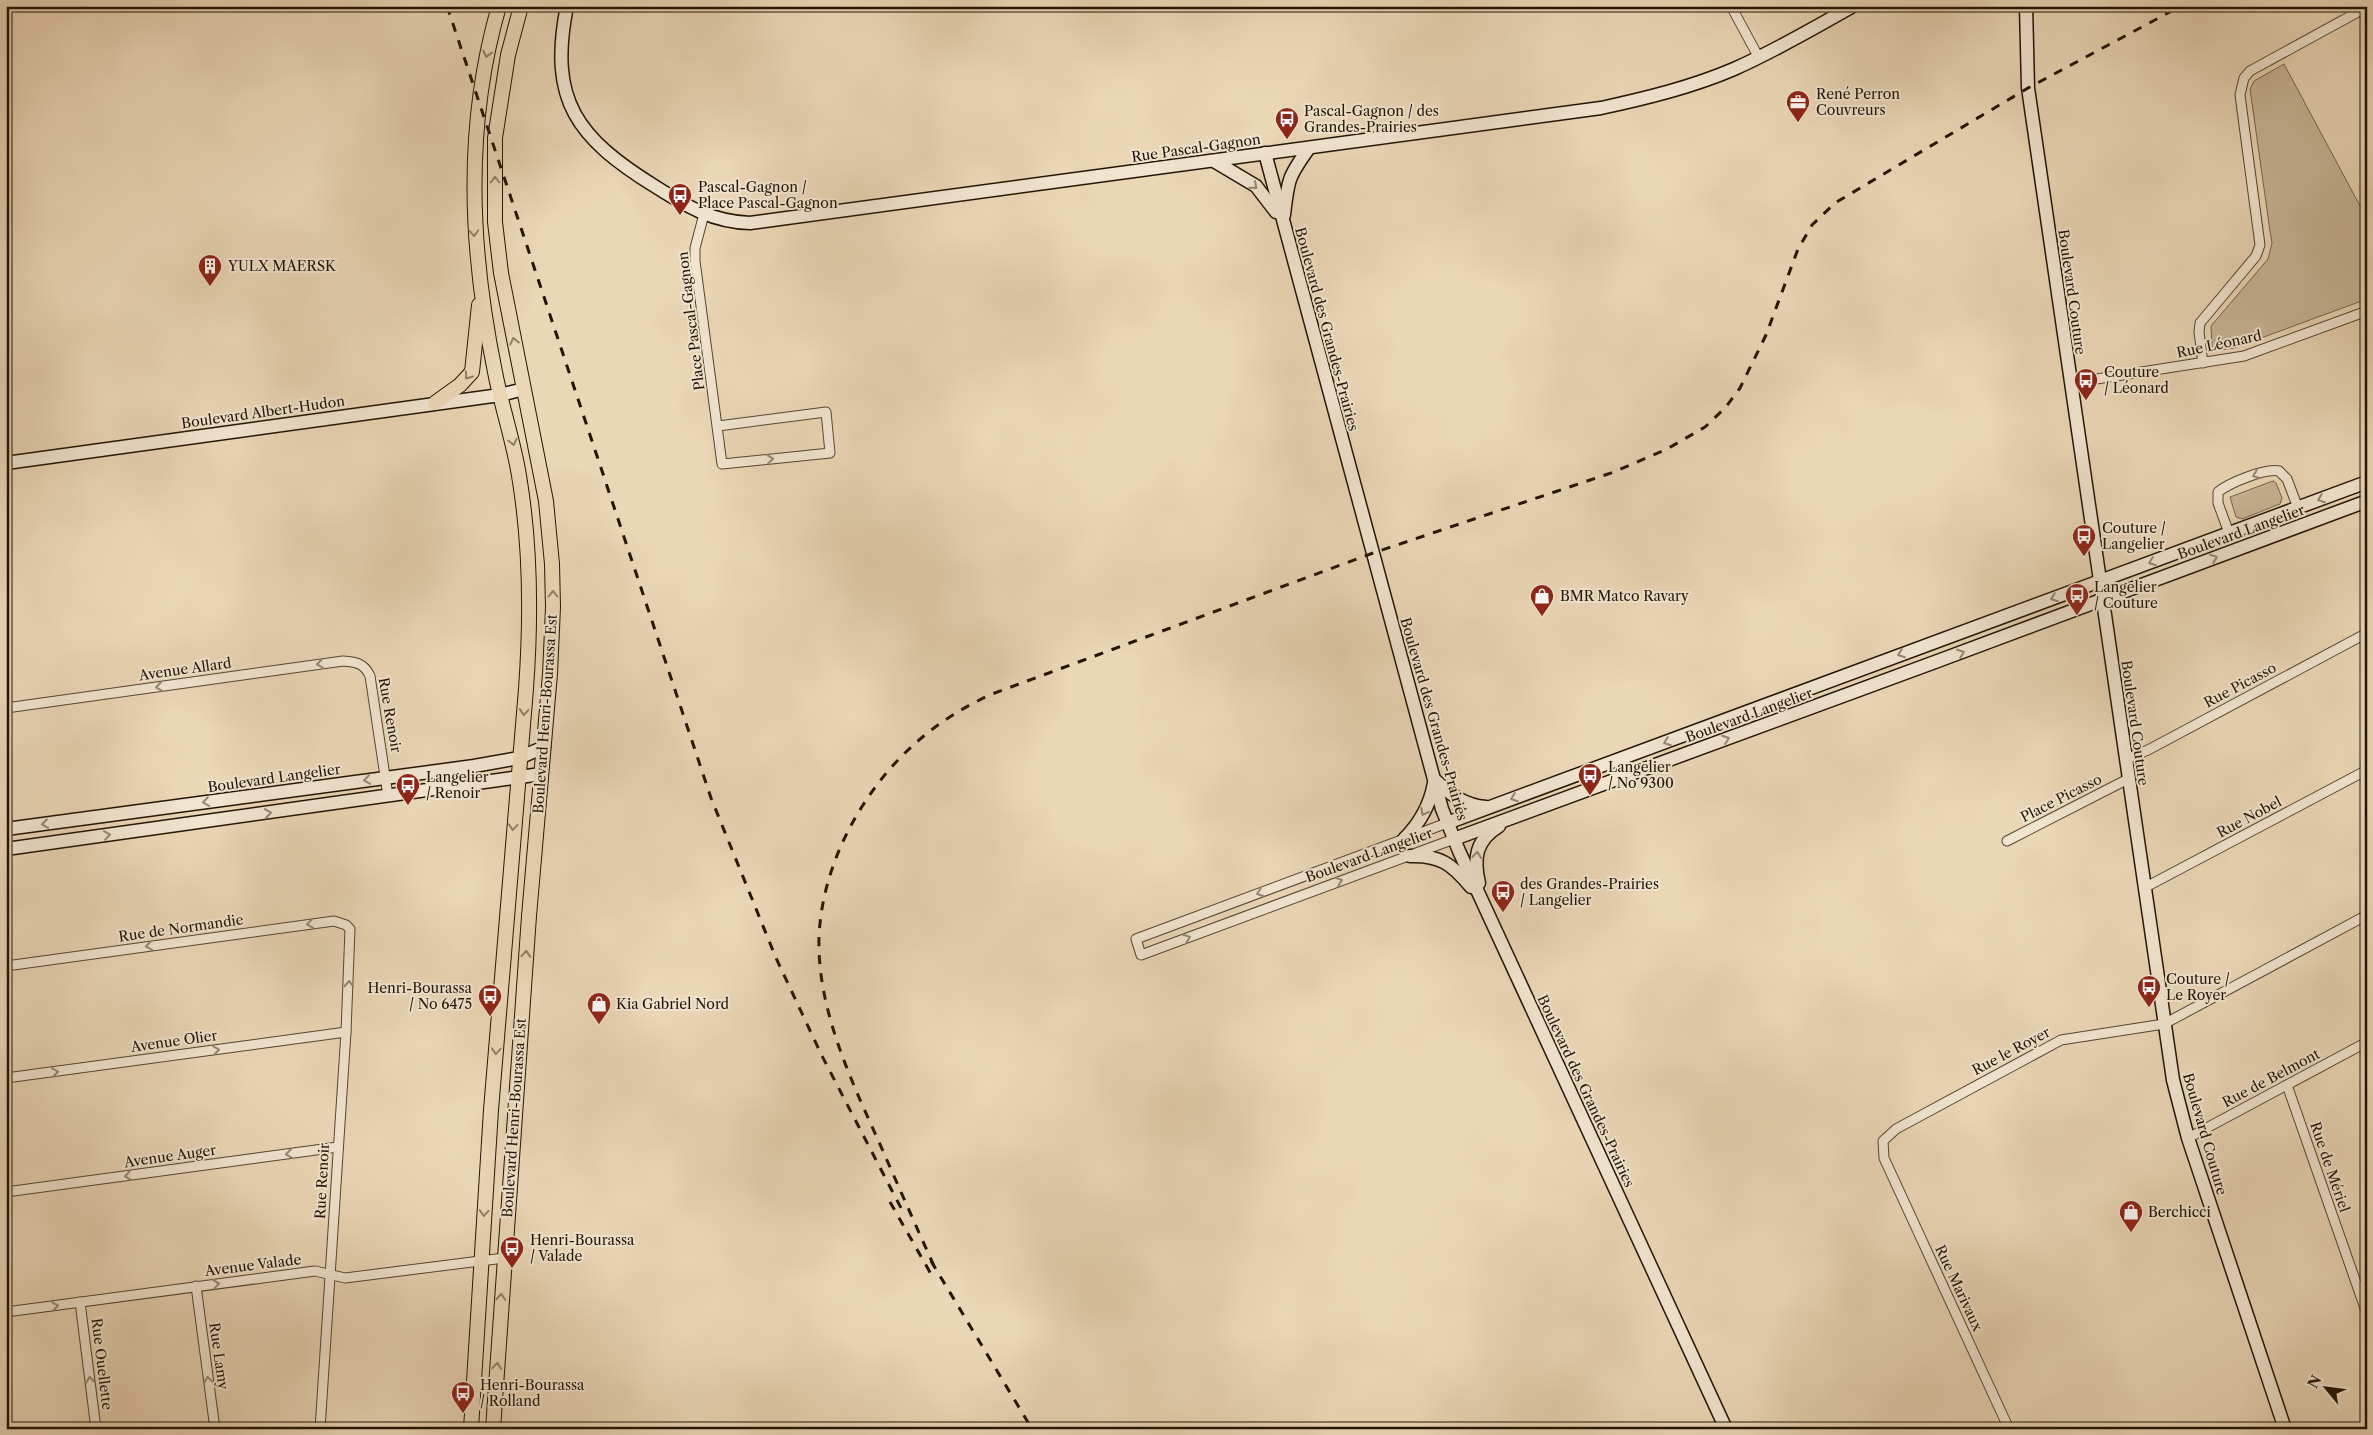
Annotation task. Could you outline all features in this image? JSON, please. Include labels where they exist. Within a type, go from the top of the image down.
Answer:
[{"type":"main road","name":"Boulevard Henri-Bourassa Est","points":[[471,1429],[481,1261],[527,666],[529,567],[519,474],[500,394],[481,295],[473,220],[475,138],[484,70],[499,6]]},
{"type":"main road","name":"Boulevard Henri-Bourassa Est","points":[[493,1429],[528,916],[542,774],[552,628],[552,564],[540,469],[498,256],[494,180],[495,138],[500,96],[521,6]]},
{"type":"main road","name":"Rue Pascal-Gagnon","points":[[567,6],[560,58],[562,78],[566,97],[583,128],[595,143],[624,167],[688,208],[726,222],[762,222],[1601,108],[1694,84],[1759,58],[1853,6]]},
{"type":"main road","name":"Boulevard Couture","points":[[2026,6],[2028,88],[2172,1080],[2188,1138],[2285,1429]]},
{"type":"main road","points":[[1283,223],[1288,183],[1292,172],[1309,148]]},
{"type":"main road","name":"Boulevard des Grandes-Prairies","points":[[1264,153],[1447,822],[1726,1429]]},
{"type":"main road","points":[[1214,161],[1256,186],[1283,223]]},
{"type":"main road","points":[[435,403],[460,385],[472,372],[477,311],[481,295]]},
{"type":"main road","name":"Boulevard Albert-Hudon","points":[[6,463],[500,394],[524,389]]},
{"type":"main road","name":"Boulevard Langelier","points":[[1447,822],[2367,482]]},
{"type":"main road","name":"Boulevard Langelier","points":[[1454,839],[2367,501]]},
{"type":"main road","name":"Boulevard Langelier","points":[[6,829],[386,778],[519,758],[544,747]]},
{"type":"main road","points":[[6,849],[542,774]]},
{"type":"main road","points":[[1435,780],[1451,795],[1471,806],[1489,807]]},
{"type":"main road","points":[[1404,839],[1415,828],[1426,809],[1432,797],[1435,780]]},
{"type":"main road","points":[[1483,903],[1476,872],[1476,849],[1491,830],[1516,816]]},
{"type":"main road","points":[[1410,856],[1428,855],[1443,859],[1468,884],[1483,903]]},
{"type":"street","points":[[1731,6],[1759,58]]},
{"type":"street","points":[[2203,363],[2199,332],[2200,323],[2256,256],[2260,245],[2240,95],[2244,78],[2250,71],[2367,7]]},
{"type":"street","name":"Place Pascal-Gagnon","points":[[704,214],[695,248],[695,260],[722,464],[830,453],[826,412],[718,426]]},
{"type":"street","name":"Rue Léonard","points":[[2071,383],[2203,363],[2263,350],[2367,311]]},
{"type":"street","name":"Boulevard Langelier","points":[[2229,533],[2218,503],[2218,492],[2229,485],[2267,471],[2279,471],[2287,479],[2298,508]]},
{"type":"street","name":"Rue Picasso","points":[[2126,759],[2148,750],[2367,633]]},
{"type":"street","name":"Avenue Allard","points":[[6,708],[343,661],[360,664],[367,669]]},
{"type":"street","name":"Rue Renoir","points":[[367,669],[388,796]]},
{"type":"street","name":"Rue Nobel","points":[[2144,888],[2367,770]]},
{"type":"street","name":"Place Picasso","points":[[2007,841],[2128,779]]},
{"type":"street","name":"Boulevard Langelier","points":[[1447,822],[1136,939],[1141,955],[1454,839]]},
{"type":"street","name":"Rue le Royer","points":[[1884,1158],[1883,1141],[1896,1129],[2061,1040],[2164,1024],[2367,915]]},
{"type":"street","name":"Rue de Normandie","points":[[6,966],[334,921],[346,925],[351,935]]},
{"type":"street","name":"Rue Renoir","points":[[320,1429],[351,935]]},
{"type":"street","name":"Avenue Olier","points":[[6,1078],[346,1032]]},
{"type":"street","name":"Rue de Belmont","points":[[2188,1138],[2367,1042]]},
{"type":"street","name":"Rue de Mériel","points":[[2287,1085],[2367,1314]]},
{"type":"street","name":"Avenue Auger","points":[[6,1192],[338,1147]]},
{"type":"street","name":"Rue Marivaux","points":[[1884,1158],[2009,1429]]},
{"type":"street","name":"Avenue Valade","points":[[6,1312],[315,1271],[345,1278],[504,1258]]},
{"type":"street","name":"Rue Lamy","points":[[196,1286],[215,1429]]},
{"type":"street","name":"Rue Ouellette","points":[[80,1302],[96,1429]]},
{"type":"shaded area","points":[[2284,64],[2367,219],[2367,299],[2234,348],[2219,350],[2212,346],[2211,326],[2268,259],[2272,243],[2250,89],[2254,81]]},
{"type":"shaded area","points":[[2273,481],[2276,483],[2282,498],[2280,504],[2242,519],[2236,517],[2230,497]]},
{"type":"railway","points":[[447,6],[711,798],[776,958],[822,1056],[901,1208]]},
{"type":"railway","points":[[934,1266],[857,1093],[837,1042],[823,990],[820,964],[820,919],[832,868],[846,835],[863,805],[875,787],[903,754],[935,727],[992,694],[1373,553],[1614,472],[1667,449],[1705,427],[1725,408],[1740,388],[1766,335],[1798,249],[1812,225],[1835,203],[2028,88],[2181,6]]},
{"type":"railway","points":[[890,1202],[931,1274]]},
{"type":"railway","points":[[931,1261],[1032,1429]]},
{"type":"place","name":"René Perron Couvreurs","points":[[1798,123]]},
{"type":"place","name":"Pascal-Gagnon / des Grandes-Prairies","points":[[1287,140]]},
{"type":"place","name":"Pascal-Gagnon / Place Pascal-Gagnon","points":[[680,216]]},
{"type":"place","name":"YULX MAERSK","points":[[210,287]]},
{"type":"place","name":"Couture / Léonard","points":[[2086,401]]},
{"type":"place","name":"Couture / Langelier","points":[[2084,557]]},
{"type":"place","name":"Langelier / Couture","points":[[2077,616]]},
{"type":"place","name":"BMR Matco Ravary","points":[[1542,617]]},
{"type":"place","name":"Langelier / No 9300","points":[[1590,796]]},
{"type":"place","name":"Langelier / Renoir","points":[[408,806]]},
{"type":"place","name":"des Grandes-Prairies / Langelier","points":[[1503,913]]},
{"type":"place","name":"Couture / Le Royer","points":[[2149,1008]]},
{"type":"place","name":"Henri-Bourassa / No 6475","points":[[490,1017]]},
{"type":"place","name":"Kia Gabriel Nord","points":[[599,1025]]},
{"type":"place","name":"Berchicci","points":[[2131,1233]]},
{"type":"place","name":"Henri-Bourassa / Valade","points":[[512,1269]]},
{"type":"place","name":"Henri-Bourassa / Rolland","points":[[463,1414]]}]
